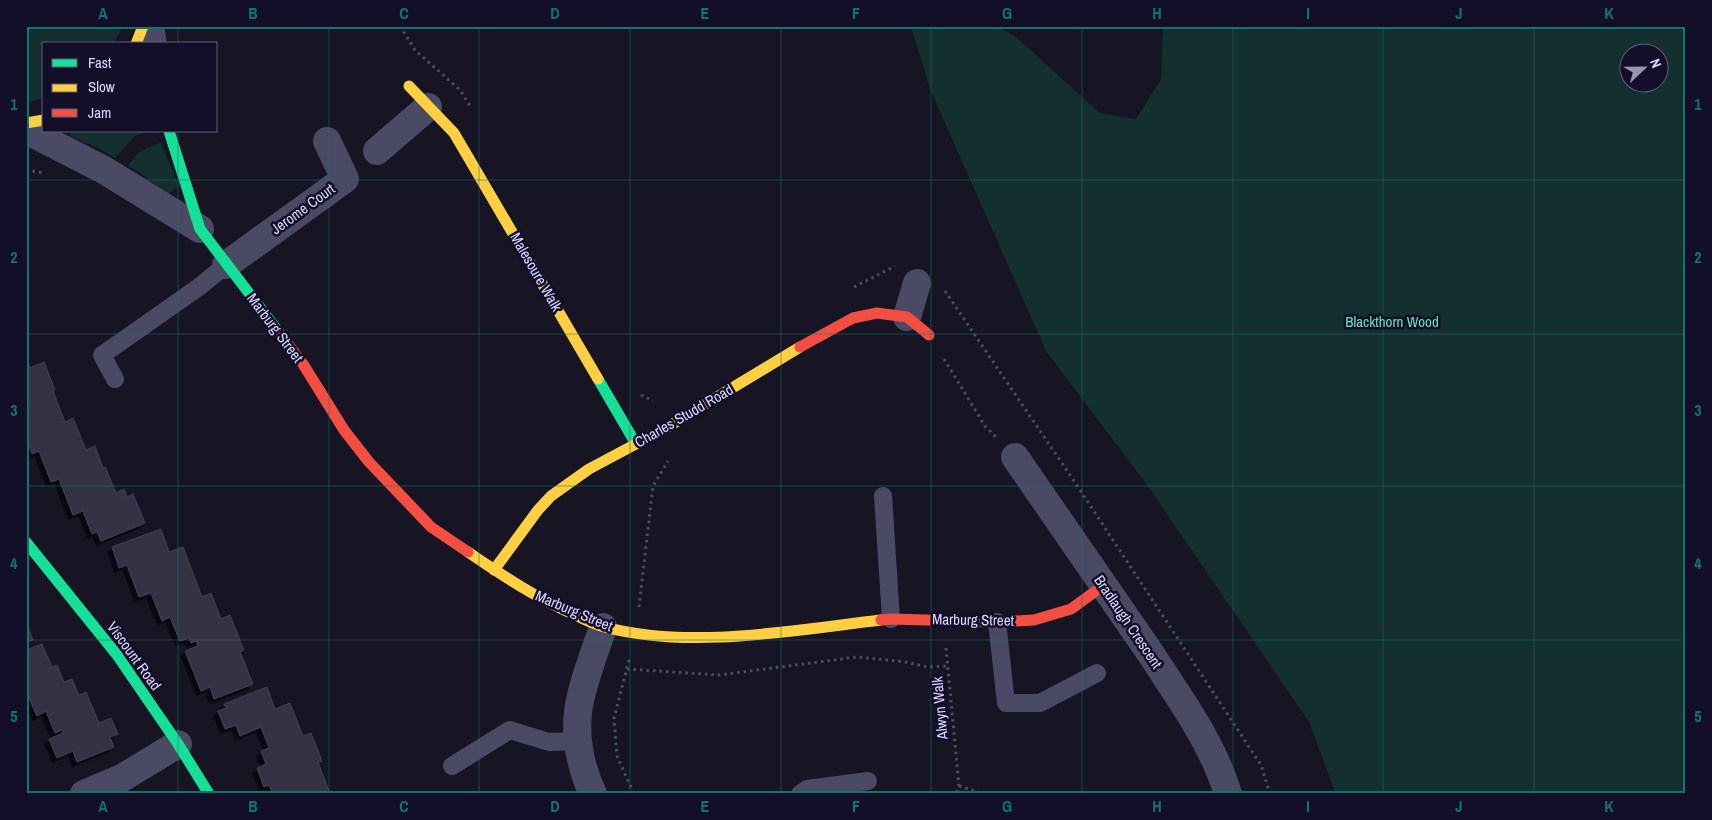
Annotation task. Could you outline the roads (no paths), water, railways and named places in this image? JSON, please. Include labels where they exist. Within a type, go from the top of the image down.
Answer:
[{"type":"street","points":[[137,42],[143,26]]},
{"type":"street","points":[[150,26],[153,42]]},
{"type":"street","name":"Malesoure Walk","points":[[409,86],[454,133],[636,444]]},
{"type":"street","points":[[377,151],[428,107]]},
{"type":"street","points":[[26,123],[42,120]]},
{"type":"street","name":"Marburg Street","points":[[26,130],[104,170],[200,229]]},
{"type":"street","name":"Marburg Street","points":[[169,132],[200,229],[302,364],[344,430],[369,462],[431,527],[546,603],[603,627],[636,634],[703,638],[891,619],[998,622],[1034,620],[1071,609],[1104,585]]},
{"type":"street","name":"Jerome Court","points":[[226,265],[345,179],[327,140]]},
{"type":"street","points":[[919,278],[907,317],[929,335]]},
{"type":"street","name":"Charles Studd Road","points":[[494,570],[538,510],[551,496],[589,470],[666,428],[805,344],[853,318],[877,313],[907,317]]},
{"type":"street","name":"Bradlaugh Crescent","points":[[1015,457],[1165,676],[1208,745],[1223,776],[1228,794]]},
{"type":"street","name":"Viscount Road","points":[[26,542],[117,654],[178,744],[208,794]]},
{"type":"street","points":[[593,794],[582,766],[578,741],[578,711],[603,627]]},
{"type":"street","points":[[84,794],[122,778],[178,744]]},
{"type":"lane","points":[[115,379],[102,355],[198,288],[226,265]]},
{"type":"lane","points":[[883,496],[891,619]]},
{"type":"lane","points":[[998,622],[1006,703],[1040,703],[1097,674]]},
{"type":"lane","points":[[452,766],[510,730],[549,742],[578,741]]},
{"type":"lane","points":[[800,794],[807,789],[868,781]]},
{"type":"park label","name":"Blackthorn Wood","points":[[1392,322]]}]
